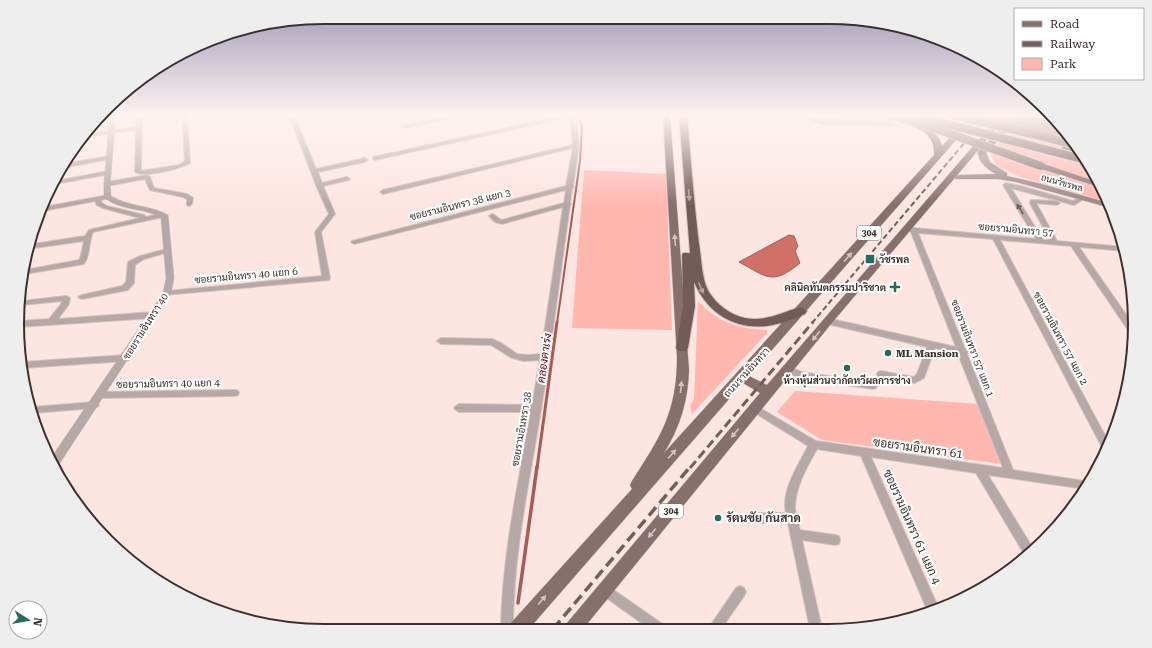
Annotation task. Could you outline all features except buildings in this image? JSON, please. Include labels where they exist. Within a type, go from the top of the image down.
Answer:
[{"type":"highway","points":[[678,145],[677,205],[690,288],[687,325],[682,348]]},
{"type":"highway","points":[[685,145],[691,222],[699,282],[705,296],[715,308],[734,319],[758,323],[777,320],[801,311]]},
{"type":"highway","points":[[1029,145],[1078,158]]},
{"type":"highway","points":[[1055,145],[1072,150]]},
{"type":"main road","points":[[669,145],[677,205]]},
{"type":"main road","points":[[937,145],[938,155]]},
{"type":"main road","name":"ถนนรามอินทรา","points":[[521,624],[947,145]]},
{"type":"main road","name":"304","points":[[577,624],[827,322],[910,230],[926,206],[978,145]]},
{"type":"main road","points":[[981,145],[1073,178],[1093,184]]},
{"type":"main road","points":[[926,206],[959,177],[989,145]]},
{"type":"main road","name":"ถนนวัชรพล","points":[[982,152],[982,159],[986,164],[1008,177],[1077,201],[1103,205]]},
{"type":"main road","name":"ถนนวัชรพล","points":[[959,177],[975,175],[1008,177]]},
{"type":"main road","points":[[618,514],[651,464],[672,425],[678,408],[681,391],[682,348]]},
{"type":"main road","points":[[741,377],[769,392]]},
{"type":"street","points":[[108,197],[107,184],[110,145]]},
{"type":"street","points":[[138,145],[138,172],[146,172],[181,166],[188,162],[187,145]]},
{"type":"street","points":[[303,145],[319,185],[347,179]]},
{"type":"street","points":[[375,158],[433,145]]},
{"type":"street","points":[[383,192],[576,146]]},
{"type":"street","name":"ซอยรามอินทรา 38","points":[[507,624],[507,588],[571,187],[576,146]]},
{"type":"street","points":[[70,165],[109,158]]},
{"type":"street","points":[[314,171],[365,160]]},
{"type":"street","points":[[60,182],[108,173]]},
{"type":"street","points":[[107,184],[147,177],[152,189],[185,195],[190,198],[189,204]]},
{"type":"street","name":"ซอยรามอินทรา 40 แยก 6","points":[[167,293],[326,278],[318,232],[332,214],[319,185]]},
{"type":"street","points":[[1041,242],[1006,185],[1077,201]]},
{"type":"street","name":"ซอยรามอินทรา 38 แยก 3","points":[[354,242],[571,187]]},
{"type":"street","points":[[47,208],[108,197],[114,201],[155,210],[163,215]]},
{"type":"street","points":[[98,199],[99,204],[105,207],[142,216],[144,219]]},
{"type":"street","points":[[1055,243],[1037,212],[1033,201],[1077,201]]},
{"type":"street","points":[[492,216],[497,221],[502,222],[568,204]]},
{"type":"street","points":[[29,271],[81,262],[84,260],[87,238],[91,231],[163,215]]},
{"type":"street","name":"ซอยรามอินทรา 40","points":[[56,460],[126,358],[167,293],[170,278],[165,217],[163,215]]},
{"type":"street","name":"ซอยรามอินทรา 57","points":[[910,230],[1119,248]]},
{"type":"street","name":"ซอยรามอินทรา 57 แยก 1","points":[[910,230],[964,352],[1010,474]]},
{"type":"street","points":[[34,246],[87,238]]},
{"type":"street","name":"ซอยรามอินทรา 57 แยก 2","points":[[995,238],[1104,442]]},
{"type":"street","points":[[1074,245],[1128,321]]},
{"type":"street","points":[[82,297],[124,288],[130,283],[131,264],[135,260],[167,251]]},
{"type":"street","points":[[25,303],[66,298],[65,304],[52,321]]},
{"type":"street","points":[[24,324],[153,315]]},
{"type":"street","points":[[827,322],[964,352]]},
{"type":"street","points":[[441,341],[492,342],[500,345],[513,355],[524,358],[544,357]]},
{"type":"street","points":[[881,374],[915,380],[920,376],[932,345]]},
{"type":"street","points":[[27,364],[126,358]]},
{"type":"street","points":[[788,369],[800,375],[873,386]]},
{"type":"street","name":"ซอยรามอินทรา 40 แยก 4","points":[[100,395],[235,393]]},
{"type":"street","points":[[37,410],[94,405]]},
{"type":"street","points":[[459,408],[536,409]]},
{"type":"street","name":"ซอยรามอินทรา 61","points":[[755,409],[814,445],[865,454],[1081,484]]},
{"type":"street","points":[[814,445],[797,476],[790,495],[791,518],[796,534],[815,624]]},
{"type":"street","name":"ซอยรามอินทรา 61 แยก 4","points":[[865,454],[931,605]]},
{"type":"street","points":[[980,470],[1027,549]]},
{"type":"street","points":[[749,518],[791,518]]},
{"type":"street","points":[[796,534],[835,540]]},
{"type":"street","points":[[605,590],[653,624]]},
{"type":"street","points":[[718,624],[740,592]]},
{"type":"green space","points":[[997,145],[1069,145],[1088,174],[1101,200],[1018,176],[996,165],[991,154]]},
{"type":"green space","points":[[584,170],[666,174],[672,330],[572,328]]},
{"type":"green space","points":[[698,301],[713,314],[729,323],[747,328],[767,330],[767,333],[692,414],[690,406],[694,399]]},
{"type":"green space","points":[[795,391],[980,404],[1002,464],[822,440],[777,412]]},
{"type":"shaded area","points":[[789,235],[794,236],[798,246],[795,251],[800,263],[783,275],[770,277],[763,275],[739,262]]},
{"type":"waterway","name":"คลองตาเร่ง","points":[[557,323],[581,145]]},
{"type":"waterway","name":"คลองตาเร่ง","points":[[537,468],[557,322]]},
{"type":"waterway","name":"คลองตาเร่ง","points":[[518,603],[537,467]]},
{"type":"railway","points":[[812,323],[962,145]]},
{"type":"railway","points":[[690,468],[813,322]]},
{"type":"railway","points":[[557,624],[690,467]]},
{"type":"place","name":"วัชรพล","points":[[870,259]]},
{"type":"place","name":"คลินิคทันตกรรมปาริชาต","points":[[895,287]]},
{"type":"place","name":"ML Mansion","points":[[888,353]]},
{"type":"place","name":"ห้างหุ้นส่วนจำกัดทวีผลการช่าง","points":[[847,368]]},
{"type":"place","name":"รัตนชัย กันสาด","points":[[718,518]]}]
